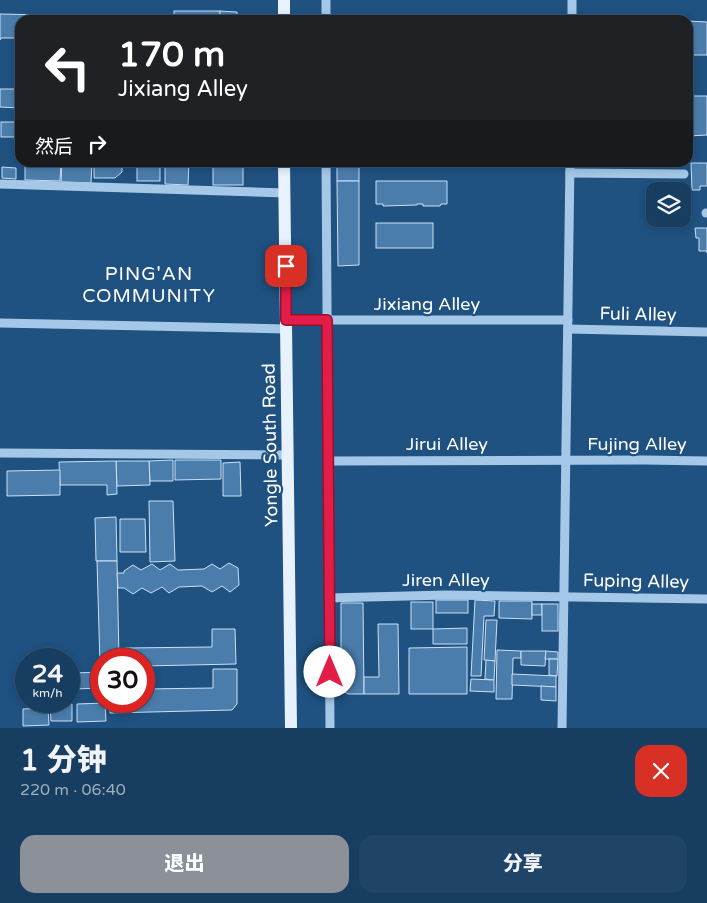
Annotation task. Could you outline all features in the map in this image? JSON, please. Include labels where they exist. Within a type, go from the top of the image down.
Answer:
[{"type":"main road","points":[[284,0],[284,15]]},
{"type":"main road","name":"Yongle South Road","points":[[284,167],[290,728]]},
{"type":"street","points":[[326,0],[326,15]]},
{"type":"street","points":[[572,0],[572,15]]},
{"type":"street","points":[[326,167],[330,728]]},
{"type":"street","points":[[562,728],[570,167]]},
{"type":"street","points":[[570,173],[684,174]]},
{"type":"street","points":[[0,184],[285,193]]},
{"type":"street","name":"Jixiang Alley","points":[[0,323],[286,324],[327,320],[568,325]]},
{"type":"street","name":"Fuli Alley","points":[[568,325],[707,332]]},
{"type":"street","points":[[0,453],[288,455]]},
{"type":"street","name":"Jirui Alley","points":[[328,461],[566,460]]},
{"type":"street","name":"Fujing Alley","points":[[566,460],[707,461]]},
{"type":"street","name":"Jiren Alley","points":[[329,598],[446,595],[564,597]]},
{"type":"street","name":"Fuping Alley","points":[[564,597],[707,599]]},
{"type":"building","points":[[174,11],[220,11],[220,15],[174,15]]},
{"type":"building","points":[[220,11],[237,12],[237,15],[220,15]]},
{"type":"building","points":[[0,14],[48,15],[15,15],[15,38],[1,38],[0,40]]},
{"type":"building","points":[[693,21],[707,22],[707,55],[693,55]]},
{"type":"building","points":[[0,89],[15,89],[15,108],[0,107]]},
{"type":"building","points":[[693,96],[707,96],[707,135],[693,136]]},
{"type":"building","points":[[1,122],[15,122],[15,137],[1,137]]},
{"type":"building","points":[[693,163],[707,163],[707,186],[700,186],[700,190],[692,190],[691,167],[693,167]]},
{"type":"building","points":[[2,167],[16,168],[16,179],[2,178]]},
{"type":"building","points":[[25,167],[61,167],[60,181],[25,180]]},
{"type":"building","points":[[62,167],[92,167],[91,183],[61,182]]},
{"type":"building","points":[[94,167],[122,167],[122,172],[115,178],[94,178]]},
{"type":"building","points":[[137,167],[160,167],[160,181],[137,181]]},
{"type":"building","points":[[165,167],[189,167],[188,185],[165,184]]},
{"type":"building","points":[[213,167],[243,167],[243,185],[213,185]]},
{"type":"building","points":[[337,167],[359,167],[359,181],[337,181]]},
{"type":"building","points":[[337,181],[359,181],[359,265],[338,266]]},
{"type":"building","points":[[376,181],[447,181],[447,204],[441,204],[440,206],[417,204],[383,206],[383,204],[376,204]]},
{"type":"building","points":[[376,223],[433,223],[433,248],[376,248]]},
{"type":"building","points":[[695,228],[707,228],[707,251],[699,251],[699,238],[696,238]]},
{"type":"building","points":[[173,460],[173,481],[150,481],[149,461]]},
{"type":"building","points":[[175,460],[221,460],[221,479],[175,480]]},
{"type":"building","points":[[116,461],[149,461],[150,485],[117,486]]},
{"type":"building","points":[[116,461],[117,494],[107,495],[107,485],[60,485],[59,462]]},
{"type":"building","points":[[240,462],[241,496],[223,496],[223,463]]},
{"type":"building","points":[[60,470],[60,495],[7,496],[7,471]]},
{"type":"building","points":[[149,501],[173,501],[175,561],[150,562]]},
{"type":"building","points":[[116,517],[117,561],[96,561],[95,518]]},
{"type":"building","points":[[120,519],[145,519],[146,552],[120,552]]},
{"type":"building","points":[[97,561],[117,561],[119,648],[100,648]]},
{"type":"building","points":[[229,563],[238,568],[239,585],[230,592],[222,586],[212,592],[202,586],[179,587],[169,593],[162,587],[151,593],[142,588],[133,594],[124,588],[118,588],[117,573],[124,573],[133,565],[141,570],[152,564],[160,570],[170,564],[178,570],[204,569],[212,564],[220,569]]},
{"type":"building","points":[[436,600],[468,600],[468,613],[436,613]]},
{"type":"building","points":[[475,600],[495,601],[494,616],[484,616],[481,676],[471,676]]},
{"type":"building","points":[[499,601],[532,601],[532,619],[499,618]]},
{"type":"building","points":[[411,602],[433,602],[433,629],[411,629]]},
{"type":"building","points":[[341,603],[363,603],[364,694],[348,694],[341,688]]},
{"type":"building","points":[[532,604],[542,604],[542,615],[532,615]]},
{"type":"building","points":[[542,604],[558,604],[558,631],[542,631]]},
{"type":"building","points":[[486,620],[497,620],[495,661],[484,660]]},
{"type":"building","points":[[378,624],[398,624],[399,694],[364,694],[364,677],[379,677]]},
{"type":"building","points":[[467,628],[467,644],[433,644],[433,629]]},
{"type":"building","points":[[212,629],[235,629],[236,664],[155,666],[155,648],[126,648],[212,647]]},
{"type":"building","points":[[467,647],[467,694],[409,694],[409,648]]},
{"type":"building","points":[[497,650],[521,651],[521,658],[513,658],[512,699],[496,699]]},
{"type":"building","points":[[521,651],[546,651],[545,666],[521,665]]},
{"type":"building","points":[[546,651],[558,652],[558,659],[545,659]]},
{"type":"building","points":[[549,659],[558,659],[557,676],[549,675]]},
{"type":"building","points":[[486,660],[495,661],[494,680],[485,679]]},
{"type":"building","points":[[213,669],[237,669],[237,704],[232,710],[155,712],[155,689],[213,688]]},
{"type":"building","points":[[90,672],[90,688],[80,689],[80,673]]},
{"type":"building","points":[[512,674],[556,676],[556,687],[512,685]]},
{"type":"building","points":[[471,679],[494,680],[494,692],[470,691]]},
{"type":"building","points":[[541,686],[556,687],[556,701],[541,700]]},
{"type":"building","points":[[80,704],[90,704],[90,713],[106,713],[106,721],[77,722]]},
{"type":"building","points":[[23,713],[48,713],[49,725],[23,726]]},
{"type":"building","points":[[51,713],[72,713],[72,721],[51,721]]},
{"type":"district","name":"PING'AN COMMUNITY","points":[[149,284]]},
{"type":"route","points":[[286,266],[286,320],[327,320],[330,672]]}]
